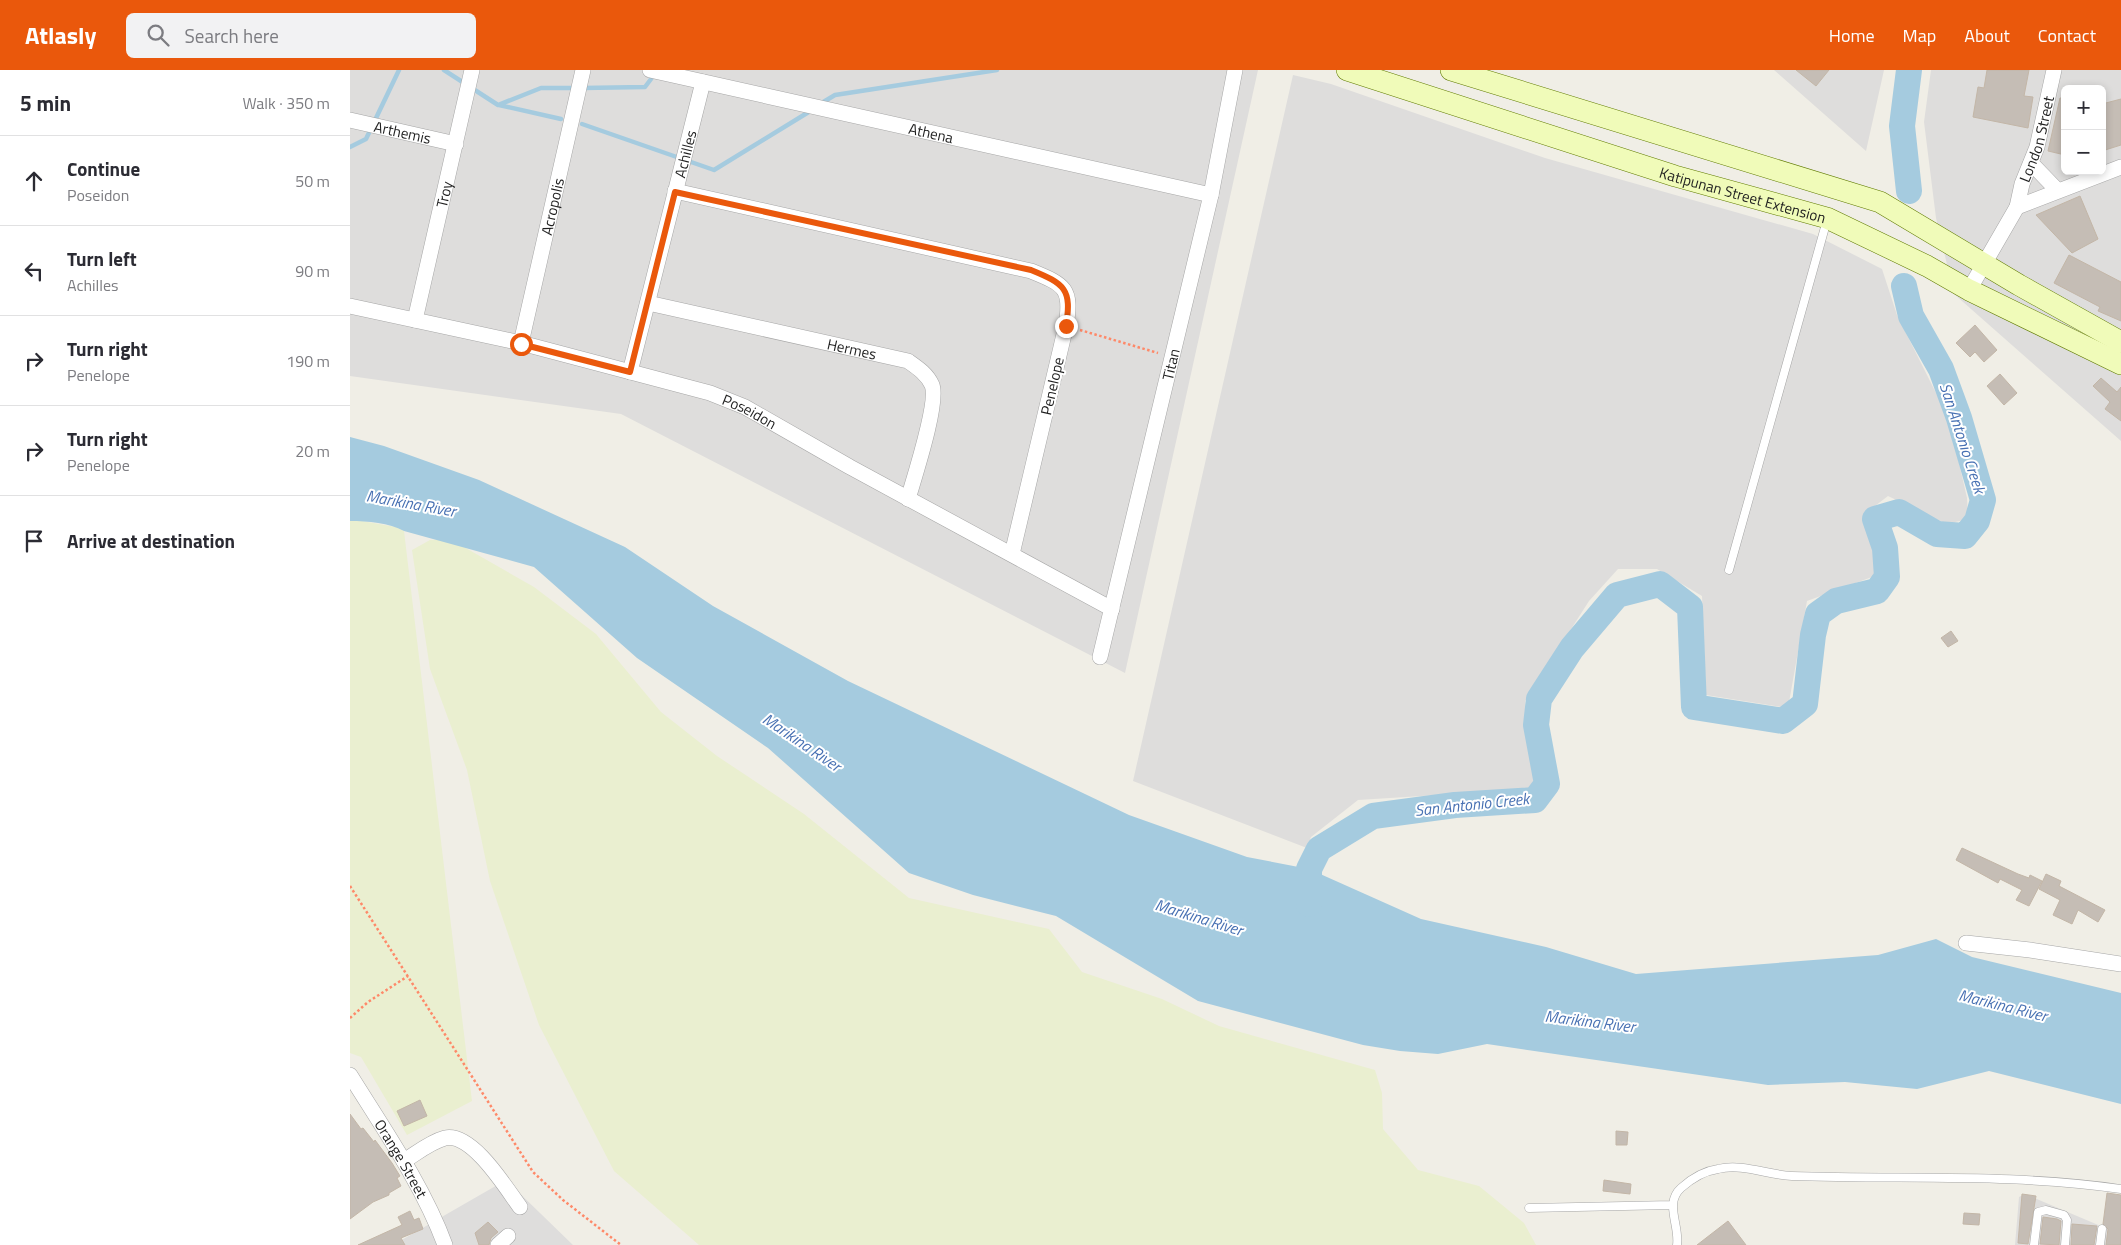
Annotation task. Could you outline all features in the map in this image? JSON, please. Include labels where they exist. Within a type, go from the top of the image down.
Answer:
[{"type":"street","name":"Troy","points":[[416,320],[472,70]]},
{"type":"street","name":"Acropolis","points":[[521,344],[583,70]]},
{"type":"street","name":"Athena","points":[[650,70],[1211,194]]},
{"type":"street","name":"Titan","points":[[1100,657],[1211,194],[1235,70]]},
{"type":"street","name":"Katipunan Street Extension","points":[[1347,70],[1675,176],[1827,218],[2121,364]]},
{"type":"street","points":[[1451,70],[1880,202],[2121,342]]},
{"type":"street","name":"London Street","points":[[1966,288],[1979,261],[2016,207],[2022,184],[2037,147],[2054,70]]},
{"type":"street","name":"Achilles","points":[[630,372],[703,82]]},
{"type":"street","name":"Arthemis","points":[[350,120],[456,144]]},
{"type":"street","points":[[2031,163],[2058,190]]},
{"type":"street","points":[[2016,207],[2121,167]]},
{"type":"street","name":"Penelope","points":[[675,192],[1031,270],[1051,278],[1067,294],[1070,304],[1066,326],[1012,554]]},
{"type":"street","name":"Hermes","points":[[648,303],[908,361],[926,374],[933,387],[930,415],[908,499]]},
{"type":"street","name":"Poseidon","points":[[350,306],[521,344],[710,393],[745,407],[908,499],[1112,609]]},
{"type":"street","points":[[1966,943],[2030,950],[2121,964]]},
{"type":"street","name":"Orange Street","points":[[350,1075],[404,1161],[439,1229],[445,1245]]},
{"type":"street","points":[[404,1161],[433,1142],[447,1137],[460,1140],[473,1148],[520,1207]]},
{"type":"lane","points":[[1729,570],[1827,218]]},
{"type":"lane","points":[[1678,1245],[1672,1205],[1680,1189],[1699,1175],[1717,1169],[1733,1167],[1794,1176],[1995,1178],[2121,1188]]},
{"type":"lane","points":[[1530,1208],[1672,1205]]},
{"type":"lane","points":[[2034,1245],[2038,1212],[2046,1210],[2064,1215],[2067,1220],[2065,1245]]},
{"type":"lane","points":[[2100,1245],[2102,1229]]},
{"type":"path","points":[[1066,326],[1172,357]]},
{"type":"path","points":[[350,886],[533,1172],[563,1200],[621,1245]]},
{"type":"path","points":[[350,1018],[368,1002],[408,976]]},
{"type":"shaded area","points":[[350,70],[1258,70],[1125,673],[621,414],[350,376]]},
{"type":"shaded area","points":[[1774,70],[1884,70],[1866,151]]},
{"type":"shaded area","points":[[1931,70],[2121,70],[2121,441],[1954,294],[1936,218],[1924,122]]},
{"type":"shaded area","points":[[1293,75],[1331,84],[1545,158],[1813,234],[1882,269],[1897,315],[1949,419],[1967,498],[1968,519],[1947,524],[1888,496],[1867,512],[1880,574],[1807,601],[1788,708],[1706,695],[1702,596],[1657,569],[1618,569],[1589,601],[1525,701],[1535,789],[1358,800],[1311,837],[1307,848],[1133,781]]},
{"type":"shaded area","points":[[506,1180],[573,1245],[393,1245]]},
{"type":"shaded area","points":[[2025,1194],[2103,1227],[2121,1229],[2121,1245],[2015,1245],[2019,1197]]},
{"type":"green space","points":[[350,521],[362,521],[396,527],[404,531],[472,1101],[407,1135],[361,1057],[350,1053]]},
{"type":"green space","points":[[450,539],[534,587],[596,634],[661,712],[717,756],[804,814],[909,898],[1049,929],[1082,972],[1162,999],[1219,1026],[1375,1070],[1382,1093],[1383,1129],[1418,1170],[1479,1186],[1524,1223],[1536,1245],[699,1245],[614,1171],[539,1025],[490,881],[467,770],[430,669],[412,550],[430,540]]},
{"type":"water","name":"Marikina River","points":[[350,437],[384,446],[479,480],[625,547],[713,606],[848,681],[1129,815],[1247,857],[1309,869],[1421,919],[1546,947],[1636,974],[1878,955],[1936,939],[1972,957],[2121,993],[2121,1104],[1989,1071],[1917,1089],[1845,1082],[1768,1085],[1487,1044],[1438,1054],[1400,1051],[1363,1045],[1198,1001],[1056,916],[973,895],[909,873],[768,748],[637,658],[534,567],[385,524],[350,521]]},
{"type":"building","points":[[1796,70],[1829,70],[1816,86]]},
{"type":"building","points":[[1987,70],[2029,70],[2024,96],[2033,97],[2028,128],[1973,117],[1978,87],[1984,88]]},
{"type":"building","points":[[2060,98],[2061,98],[2061,154],[2048,151]]},
{"type":"building","points":[[2121,99],[2121,145],[2106,150],[2106,130],[2106,103]]},
{"type":"building","points":[[2080,196],[2098,239],[2072,253],[2036,215]]},
{"type":"building","points":[[2069,255],[2121,282],[2121,321],[2098,311],[2100,307],[2054,283]]},
{"type":"building","points":[[1975,325],[1997,350],[1984,362],[1975,352],[1970,357],[1956,343]]},
{"type":"building","points":[[2000,374],[2017,393],[2004,405],[1987,386]]},
{"type":"building","points":[[2101,378],[2117,392],[2121,387],[2121,421],[2105,409],[2110,402],[2093,386]]},
{"type":"building","points":[[1951,631],[1958,641],[1948,647],[1941,638]]},
{"type":"building","points":[[1962,848],[2018,874],[2029,878],[2030,875],[2042,881],[2029,906],[2016,900],[2022,890],[2000,879],[1998,883],[1956,860]]},
{"type":"building","points":[[2046,874],[2061,881],[2059,886],[2105,910],[2098,922],[2078,910],[2072,924],[2053,915],[2060,900],[2039,889]]},
{"type":"building","points":[[420,1100],[427,1116],[404,1126],[397,1111]]},
{"type":"building","points":[[350,1114],[361,1129],[363,1128],[374,1142],[375,1140],[392,1163],[400,1176],[397,1178],[401,1186],[389,1193],[389,1195],[373,1202],[350,1219]]},
{"type":"building","points":[[1616,1131],[1628,1132],[1627,1145],[1616,1145]]},
{"type":"building","points":[[1604,1180],[1631,1184],[1630,1194],[1603,1191]]},
{"type":"building","points":[[2107,1193],[2121,1195],[2121,1245],[2106,1245],[2108,1229],[2103,1224]]},
{"type":"building","points":[[2022,1194],[2036,1196],[2028,1244],[2018,1243]]},
{"type":"building","points":[[410,1211],[414,1220],[419,1218],[423,1229],[401,1238],[405,1245],[358,1245],[402,1225],[398,1217]]},
{"type":"building","points":[[1964,1213],[1980,1214],[1979,1225],[1963,1224]]},
{"type":"building","points":[[2043,1217],[2061,1221],[2059,1245],[2040,1244]]},
{"type":"building","points":[[1728,1221],[1746,1245],[1697,1245]]},
{"type":"building","points":[[488,1222],[498,1232],[491,1238],[489,1245],[479,1245],[475,1233]]},
{"type":"building","points":[[2072,1224],[2097,1226],[2094,1245],[2071,1245]]},
{"type":"waterway","points":[[350,147],[366,139],[399,70]]},
{"type":"waterway","points":[[444,70],[498,105],[541,88],[575,88]]},
{"type":"waterway","points":[[820,104],[835,95],[997,70]]},
{"type":"waterway","name":"San Antonio Creek","points":[[1909,70],[1902,126],[1909,191]]},
{"type":"waterway","points":[[583,88],[645,87],[654,75]]},
{"type":"waterway","points":[[499,105],[561,119]]},
{"type":"waterway","points":[[582,124],[714,170],[812,110]]},
{"type":"waterway","name":"San Antonio Creek","points":[[1309,904],[1309,869],[1319,849],[1373,816],[1455,805],[1535,800],[1547,784],[1536,725],[1539,699],[1572,648],[1617,595],[1660,584],[1690,607],[1694,707],[1783,721],[1805,704],[1813,635],[1818,614],[1836,601],[1877,591],[1887,577],[1885,548],[1875,519],[1899,512],[1937,534],[1965,536],[1977,521],[1983,500],[1959,418],[1941,369],[1911,316],[1904,286]]},
{"type":"route","points":[[521,344],[630,372],[675,192],[1031,270],[1051,278],[1067,294],[1070,304],[1066,326]]}]
